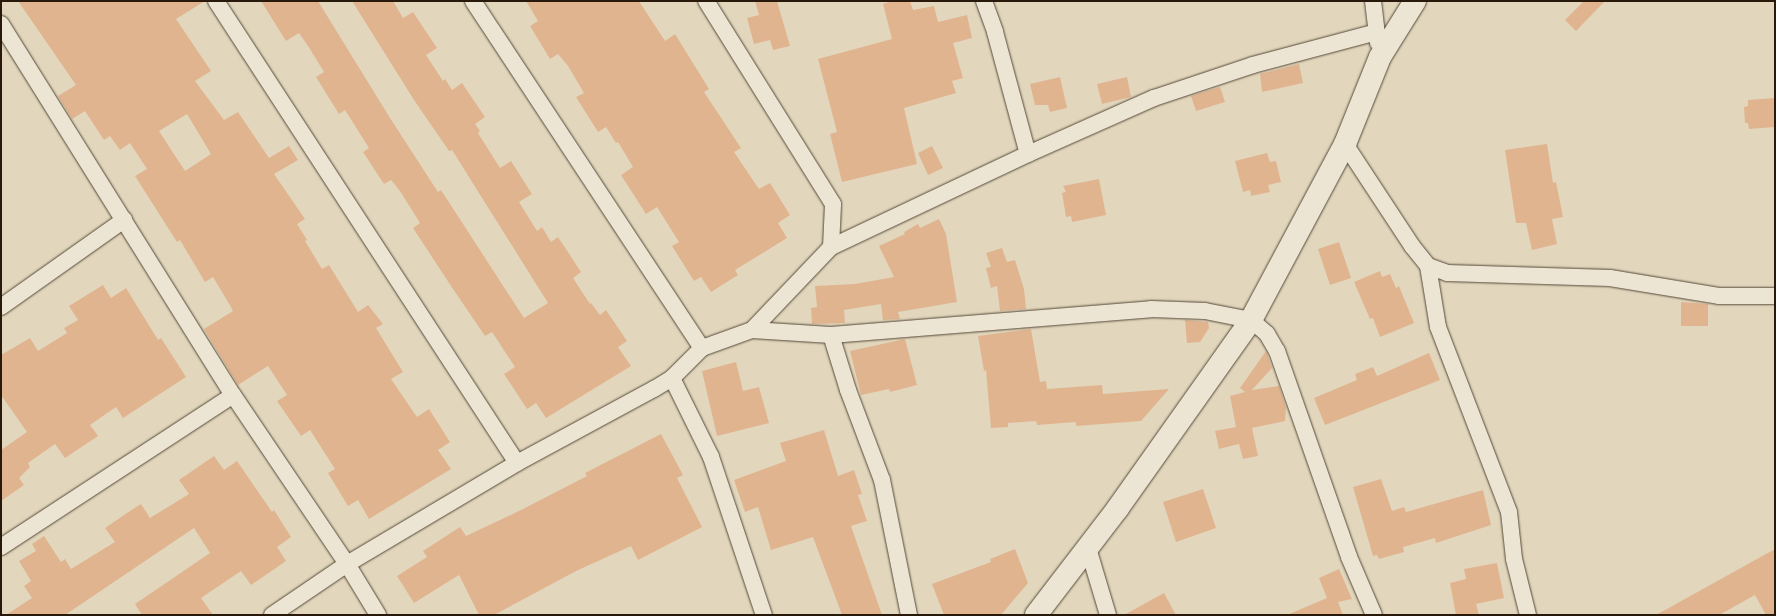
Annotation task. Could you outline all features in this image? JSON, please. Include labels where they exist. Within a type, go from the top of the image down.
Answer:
[{"type":"street","points":[[216,1],[517,463]]},
{"type":"street","points":[[473,1],[702,348]]},
{"type":"street","points":[[706,1],[833,204],[831,248]]},
{"type":"street","points":[[984,1],[995,32],[1028,154]]},
{"type":"street","points":[[1373,1],[1380,58]]},
{"type":"street","points":[[1036,615],[1124,501],[1251,320],[1345,144],[1380,58],[1416,1]]},
{"type":"street","points":[[1,24],[233,395],[347,564],[378,615]]},
{"type":"street","points":[[752,330],[831,248],[1028,154],[1154,98],[1253,65],[1377,32]]},
{"type":"street","points":[[1345,144],[1412,246],[1428,266],[1438,327],[1509,512],[1514,559],[1528,615]]},
{"type":"street","points":[[1,307],[124,220]]},
{"type":"street","points":[[1428,266],[1447,273],[1610,278],[1719,296],[1775,296]]},
{"type":"street","points":[[272,615],[347,564],[517,463],[672,378],[702,348],[752,330],[831,335],[949,324],[1151,310],[1205,311],[1251,320],[1266,334],[1277,351],[1349,557],[1374,615]]},
{"type":"street","points":[[831,335],[848,390],[882,480],[909,615]]},
{"type":"street","points":[[672,378],[710,457],[764,615]]},
{"type":"street","points":[[1,548],[233,395]]},
{"type":"street","points":[[1088,548],[1108,615]]},
{"type":"building","points":[[18,1],[205,1],[176,19],[211,71],[195,81],[224,120],[238,112],[269,158],[289,146],[298,160],[274,174],[305,219],[297,224],[307,240],[305,241],[322,269],[329,265],[358,312],[368,305],[383,324],[376,328],[403,372],[391,379],[417,417],[429,409],[450,442],[438,450],[451,469],[369,519],[358,500],[348,506],[328,473],[335,469],[310,430],[301,436],[277,401],[287,395],[268,366],[238,385],[204,329],[233,311],[231,307],[213,277],[205,282],[180,240],[177,242],[135,176],[147,169],[130,143],[120,150],[110,136],[104,140],[85,111],[72,119],[58,96],[76,85]],"holes":[[[187,114],[211,154],[185,171],[159,131]]]},
{"type":"building","points":[[261,1],[318,1],[438,192],[441,190],[524,318],[548,303],[452,150],[449,151],[414,100],[352,1],[393,1],[403,18],[413,12],[437,48],[426,55],[443,81],[445,79],[452,90],[462,83],[485,117],[475,124],[480,131],[478,133],[500,168],[511,161],[532,194],[519,202],[537,231],[542,227],[551,242],[558,237],[581,272],[573,278],[590,304],[600,315],[606,310],[627,341],[618,347],[631,366],[546,418],[536,403],[527,409],[504,374],[515,367],[492,332],[485,336],[413,228],[420,223],[400,191],[391,180],[384,184],[363,152],[369,148],[345,110],[339,114],[316,77],[324,72],[308,46],[299,33],[286,41]]},
{"type":"building","points":[[526,1],[639,1],[665,41],[675,34],[709,89],[704,92],[741,148],[734,152],[759,189],[770,183],[790,215],[778,223],[787,238],[735,270],[738,275],[711,292],[701,277],[694,281],[672,246],[679,242],[657,207],[646,214],[621,175],[633,167],[618,142],[616,143],[606,127],[598,132],[576,97],[584,93],[568,66],[558,54],[550,59],[530,26],[538,21]]},
{"type":"building","points":[[755,1],[777,1],[790,46],[773,50],[770,40],[754,44],[747,18],[759,15]]},
{"type":"building","points":[[892,1],[910,1],[913,10],[934,6],[938,22],[967,15],[972,38],[953,43],[963,78],[952,81],[956,93],[904,108],[917,164],[842,182],[830,134],[837,132],[818,59],[892,39],[883,4]]},
{"type":"building","points":[[1584,1],[1605,1],[1576,31],[1565,20]]},
{"type":"building","points":[[1299,64],[1303,83],[1262,92],[1260,74]]},
{"type":"building","points":[[1060,77],[1067,108],[1050,112],[1048,105],[1035,105],[1030,84]]},
{"type":"building","points":[[1127,77],[1131,97],[1102,104],[1097,84]]},
{"type":"building","points":[[1220,87],[1225,102],[1196,111],[1191,96]]},
{"type":"building","points":[[1775,98],[1775,127],[1749,129],[1748,123],[1745,123],[1744,107],[1748,106],[1748,100]]},
{"type":"building","points":[[1547,144],[1553,183],[1556,182],[1563,217],[1552,219],[1557,244],[1532,250],[1526,223],[1516,223],[1505,150]]},
{"type":"building","points":[[932,146],[943,168],[928,175],[918,153]]},
{"type":"building","points":[[1267,153],[1270,162],[1276,161],[1281,182],[1268,185],[1270,192],[1251,196],[1250,190],[1243,192],[1235,161]]},
{"type":"building","points":[[1099,179],[1106,215],[1072,222],[1071,216],[1066,217],[1062,193],[1066,192],[1063,186]]},
{"type":"building","points":[[939,219],[946,234],[957,302],[898,312],[900,319],[883,320],[881,304],[844,310],[845,323],[812,324],[811,308],[817,307],[815,286],[855,284],[894,277],[879,246],[905,234],[904,232],[918,224],[920,228]]},
{"type":"building","points":[[1339,242],[1351,278],[1330,285],[1318,249]]},
{"type":"building","points":[[1002,248],[1007,262],[1015,260],[1024,289],[1026,309],[1000,311],[997,286],[991,288],[986,268],[991,267],[986,253]]},
{"type":"building","points":[[1380,271],[1382,277],[1390,274],[1396,288],[1399,286],[1414,323],[1380,337],[1373,318],[1370,319],[1354,282]]},
{"type":"building","points":[[103,285],[111,298],[126,288],[158,340],[161,338],[186,377],[123,418],[116,407],[90,425],[98,436],[65,458],[55,444],[28,463],[30,467],[19,478],[24,485],[1,501],[1,450],[27,432],[1,395],[1,355],[30,338],[38,351],[67,333],[64,328],[78,320],[69,306]]},
{"type":"building","points":[[1681,302],[1708,304],[1708,326],[1681,326]]},
{"type":"building","points":[[1185,320],[1208,322],[1209,328],[1200,342],[1187,343]]},
{"type":"building","points":[[1031,329],[1040,382],[1046,381],[1047,389],[1102,385],[1103,394],[1169,389],[1141,421],[1076,426],[1076,422],[1037,425],[1036,421],[1008,423],[1008,427],[991,428],[986,370],[984,371],[978,336]]},
{"type":"building","points":[[905,339],[917,385],[890,392],[889,389],[861,395],[850,351]]},
{"type":"building","points":[[1266,351],[1272,368],[1252,390],[1279,386],[1286,408],[1285,421],[1252,428],[1258,456],[1243,459],[1239,444],[1219,449],[1215,431],[1236,427],[1230,396],[1245,392],[1240,388]]},
{"type":"building","points":[[1429,353],[1440,380],[1325,425],[1314,398],[1357,380],[1355,374],[1373,367],[1377,376]]},
{"type":"building","points":[[736,362],[743,391],[759,387],[769,423],[717,436],[702,371]]},
{"type":"building","points":[[824,430],[838,476],[854,470],[862,494],[858,495],[867,521],[851,526],[882,615],[842,615],[813,537],[771,550],[758,507],[745,512],[734,480],[786,461],[780,443]]},
{"type":"building","points":[[661,434],[683,475],[677,478],[702,527],[638,560],[631,546],[576,571],[494,615],[479,615],[459,575],[414,603],[397,576],[427,557],[423,551],[460,527],[466,536],[587,476],[585,473]]},
{"type":"building","points":[[214,456],[224,470],[237,461],[272,512],[274,510],[291,537],[277,547],[286,561],[251,585],[241,571],[201,598],[213,615],[142,615],[135,604],[210,553],[194,528],[65,615],[6,615],[32,598],[24,586],[31,581],[19,561],[36,551],[32,544],[44,536],[61,562],[65,559],[71,569],[115,542],[105,528],[141,504],[150,518],[189,494],[179,480]]},
{"type":"building","points":[[1381,479],[1392,511],[1404,507],[1406,512],[1483,490],[1491,525],[1436,543],[1435,538],[1403,547],[1404,552],[1379,559],[1377,555],[1373,556],[1353,487]]},
{"type":"building","points":[[1203,489],[1216,528],[1176,542],[1163,502]]},
{"type":"building","points":[[1015,549],[1028,583],[1001,615],[944,615],[932,584],[991,562],[990,559]]},
{"type":"building","points":[[1775,549],[1775,615],[1766,615],[1755,595],[1719,615],[1656,615]]},
{"type":"building","points":[[1497,563],[1504,598],[1476,604],[1479,615],[1456,615],[1450,583],[1466,579],[1464,569]]},
{"type":"building","points":[[1339,569],[1352,599],[1338,602],[1343,615],[1287,615],[1327,598],[1319,578]]},
{"type":"building","points":[[1164,593],[1176,615],[1124,615]]}]
